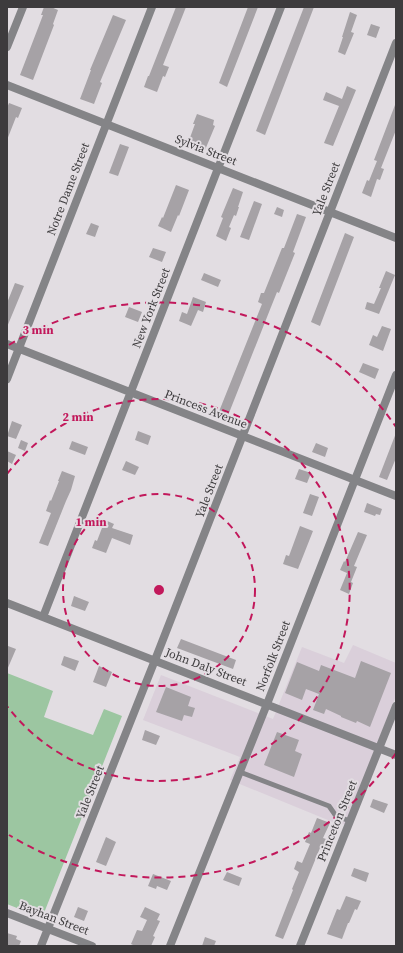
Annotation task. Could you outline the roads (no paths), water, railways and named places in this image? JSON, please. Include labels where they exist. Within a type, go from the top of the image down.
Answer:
[{"type":"street","points":[[7,47],[23,7]]},
{"type":"street","name":"Notre Dame Street","points":[[7,379],[152,7]]},
{"type":"street","name":"New York Street","points":[[43,617],[281,7]]},
{"type":"street","name":"Yale Street","points":[[41,946],[155,660],[396,43]]},
{"type":"street","name":"Sylvia Street","points":[[7,86],[396,238]]},
{"type":"street","name":"Princess Avenue","points":[[7,344],[396,496]]},
{"type":"street","name":"Norfolk Street","points":[[170,946],[396,375]]},
{"type":"street","name":"John Daly Street","points":[[7,602],[396,755]]},
{"type":"street","name":"Princeton Street","points":[[300,946],[396,706]]},
{"type":"street","name":"Bayhan Street","points":[[7,913],[92,946]]},
{"type":"lane","points":[[240,772],[329,806],[336,816],[350,821]]}]
